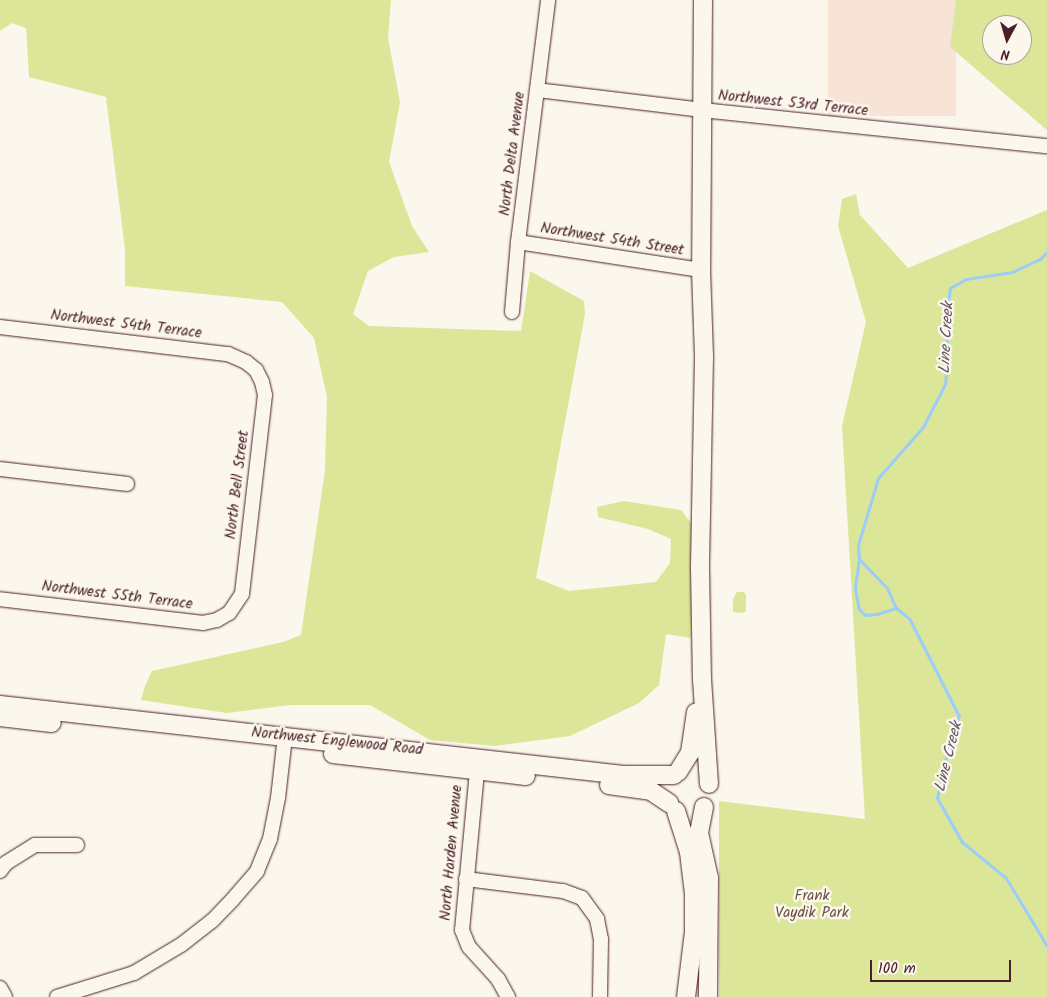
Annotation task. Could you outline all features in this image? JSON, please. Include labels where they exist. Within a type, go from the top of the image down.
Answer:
[{"type":"main road","points":[[704,0],[701,270],[704,357],[700,568],[702,679],[709,799],[704,808],[699,833],[709,878],[708,997]]},
{"type":"main road","points":[[686,997],[694,932],[694,894],[689,852],[666,788],[690,753],[702,679]]},
{"type":"main road","name":"Northwest Englewood Road","points":[[0,705],[284,743]]},
{"type":"main road","name":"Northwest Englewood Road","points":[[0,717],[284,743],[478,764],[623,775],[676,774]]},
{"type":"main road","name":"Northwest Englewood Road","points":[[478,764],[641,788],[650,791],[672,807]]},
{"type":"main road","points":[[676,774],[693,771],[702,776],[708,784]]},
{"type":"main road","points":[[672,807],[690,814],[704,808]]},
{"type":"street","name":"North Delta Avenue","points":[[512,312],[518,242],[548,0]]},
{"type":"street","name":"Northwest 53rd Terrace","points":[[537,90],[702,110],[1047,146]]},
{"type":"street","name":"Northwest 54th Street","points":[[518,242],[701,270]]},
{"type":"street","name":"Northwest 54th Terrace","points":[[0,327],[228,354],[246,362]]},
{"type":"street","name":"North Bell Street","points":[[229,613],[242,594],[265,395],[262,382],[256,370],[246,362]]},
{"type":"street","points":[[0,469],[127,484]]},
{"type":"street","name":"Northwest 55th Terrace","points":[[0,599],[203,623],[217,620],[229,613]]},
{"type":"street","points":[[57,997],[134,973],[181,945],[234,899],[257,871],[270,839],[278,798],[284,743]]},
{"type":"street","name":"North Harden Avenue","points":[[478,764],[462,930],[469,947],[498,978],[508,997]]},
{"type":"street","points":[[0,871],[6,863],[35,845],[77,845]]},
{"type":"street","points":[[466,879],[563,891],[582,898],[597,919],[601,939],[600,997]]},
{"type":"street","points":[[0,988],[5,997]]},
{"type":"shaded area","points":[[828,0],[956,0],[956,116],[828,116]]},
{"type":"green space","points":[[0,0],[391,0],[388,38],[400,102],[389,162],[412,226],[429,252],[394,257],[368,271],[353,314],[369,326],[521,331],[530,271],[584,301],[585,314],[536,578],[569,591],[656,582],[670,563],[671,539],[648,529],[598,517],[597,507],[624,501],[681,510],[695,528],[691,638],[666,634],[659,685],[639,703],[570,736],[494,746],[430,740],[370,705],[290,705],[227,713],[141,700],[152,671],[283,642],[301,635],[325,470],[327,397],[314,338],[282,302],[125,286],[125,249],[106,97],[29,77],[26,28],[12,23],[0,31]]},
{"type":"green space","points":[[956,0],[1047,0],[1047,130],[950,47]]},
{"type":"green space","name":"Frank Vaydik Park","points":[[856,194],[860,215],[908,268],[1047,210],[1047,997],[719,997],[719,801],[865,819],[842,426],[866,322],[838,226],[842,199]]},
{"type":"green space","points":[[737,592],[744,592],[746,595],[746,611],[743,613],[733,612],[733,599]]},
{"type":"waterway","name":"Line Creek","points":[[1047,252],[1040,259],[1012,272],[966,279],[950,288],[946,316],[947,351],[945,384],[923,427],[878,478],[858,545],[859,559],[887,588],[896,608],[909,618],[959,716],[950,739],[937,798],[962,842],[1006,878],[1047,946]]},
{"type":"waterway","name":"Line Creek","points":[[859,559],[855,589],[859,609],[865,615],[877,614],[896,608]]}]
